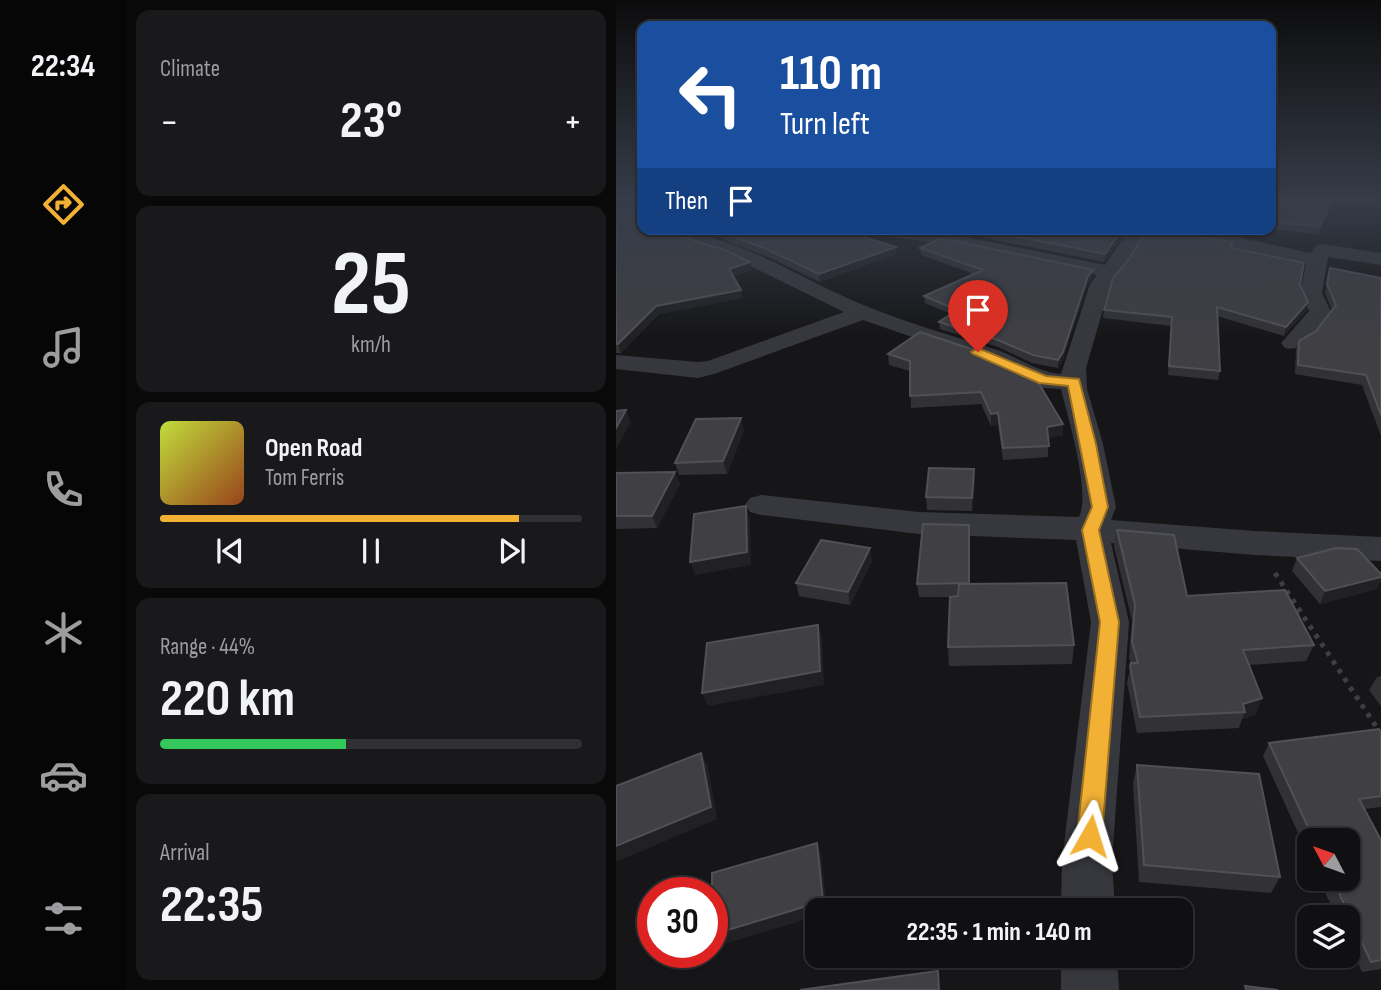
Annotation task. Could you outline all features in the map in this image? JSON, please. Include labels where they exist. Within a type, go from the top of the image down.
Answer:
[{"type":"street","points":[[712,244],[735,251],[863,313],[999,359],[1043,380],[1074,382]]},
{"type":"street","points":[[976,244],[1110,272]]},
{"type":"street","points":[[1088,898],[1087,862],[1110,622],[1091,530],[1100,507],[1074,382],[1074,368],[1100,284],[1127,244]]},
{"type":"street","points":[[1226,244],[1316,260]]},
{"type":"street","points":[[1293,343],[1320,312],[1311,293],[1316,260],[1322,250],[1381,259]]},
{"type":"street","points":[[616,362],[698,370],[714,367],[863,313]]},
{"type":"street","points":[[761,505],[919,523],[1035,525],[1255,543],[1381,549]]},
{"type":"street","points":[[1089,968],[1090,990]]},
{"type":"path","points":[[1255,543],[1381,734]]},
{"type":"building","points":[[616,244],[706,244],[750,262],[729,269],[741,290],[656,306],[616,344]]},
{"type":"building","points":[[754,244],[887,244],[896,247],[819,274]]},
{"type":"building","points":[[928,244],[970,244],[1093,270],[1088,276],[1058,360],[1033,355],[998,340],[939,322],[957,310],[924,296],[983,270],[920,248]]},
{"type":"building","points":[[1056,244],[1112,244],[1105,254]]},
{"type":"building","points":[[1138,244],[1232,244],[1231,248],[1304,263],[1300,285],[1308,302],[1286,327],[1217,307],[1220,371],[1169,366],[1172,317],[1104,310],[1113,278]]},
{"type":"building","points":[[1330,268],[1381,278],[1381,415],[1366,375],[1298,365],[1299,341],[1316,331],[1336,305],[1327,284]]},
{"type":"building","points":[[920,332],[989,355],[1035,377],[1063,424],[1047,427],[1049,446],[1003,448],[998,413],[991,414],[981,392],[910,396],[910,361],[888,354]]},
{"type":"building","points":[[626,410],[616,428],[616,411]]},
{"type":"building","points":[[741,418],[723,461],[675,463],[696,419]]},
{"type":"building","points":[[929,468],[974,469],[972,498],[926,497]]},
{"type":"building","points":[[675,472],[652,516],[616,516],[616,473]]},
{"type":"building","points":[[746,506],[747,552],[690,562],[694,514]]},
{"type":"building","points":[[923,524],[969,525],[969,583],[917,584]]},
{"type":"building","points":[[1117,530],[1174,535],[1187,596],[1285,590],[1314,645],[1243,650],[1262,698],[1243,704],[1245,712],[1140,717],[1130,666],[1131,663],[1138,663],[1132,642],[1135,605]]},
{"type":"building","points":[[821,540],[870,548],[848,592],[796,583]]},
{"type":"building","points":[[1336,548],[1357,549],[1381,577],[1325,591],[1297,558]]},
{"type":"building","points":[[1066,583],[1074,645],[948,647],[950,597],[958,596],[959,584]]},
{"type":"building","points":[[818,625],[820,671],[702,693],[707,643]]},
{"type":"building","points":[[1379,729],[1381,732],[1381,796],[1359,799],[1381,840],[1381,960],[1371,962],[1360,938],[1360,905],[1345,905],[1338,891],[1360,891],[1360,828],[1308,828],[1269,743]]},
{"type":"building","points":[[701,753],[711,807],[616,846],[616,786]]},
{"type":"building","points":[[1137,765],[1259,774],[1280,877],[1144,865]]},
{"type":"building","points":[[817,843],[823,898],[805,898],[805,907],[728,930],[728,877],[712,877],[712,873]]},
{"type":"building","points":[[938,971],[939,990],[800,990]]},
{"type":"building","points":[[1245,986],[1278,990],[1246,990]]},
{"type":"route","points":[[978,352],[1043,380],[1074,382],[1089,444],[1100,507],[1091,530],[1110,622],[1090,836]]}]
